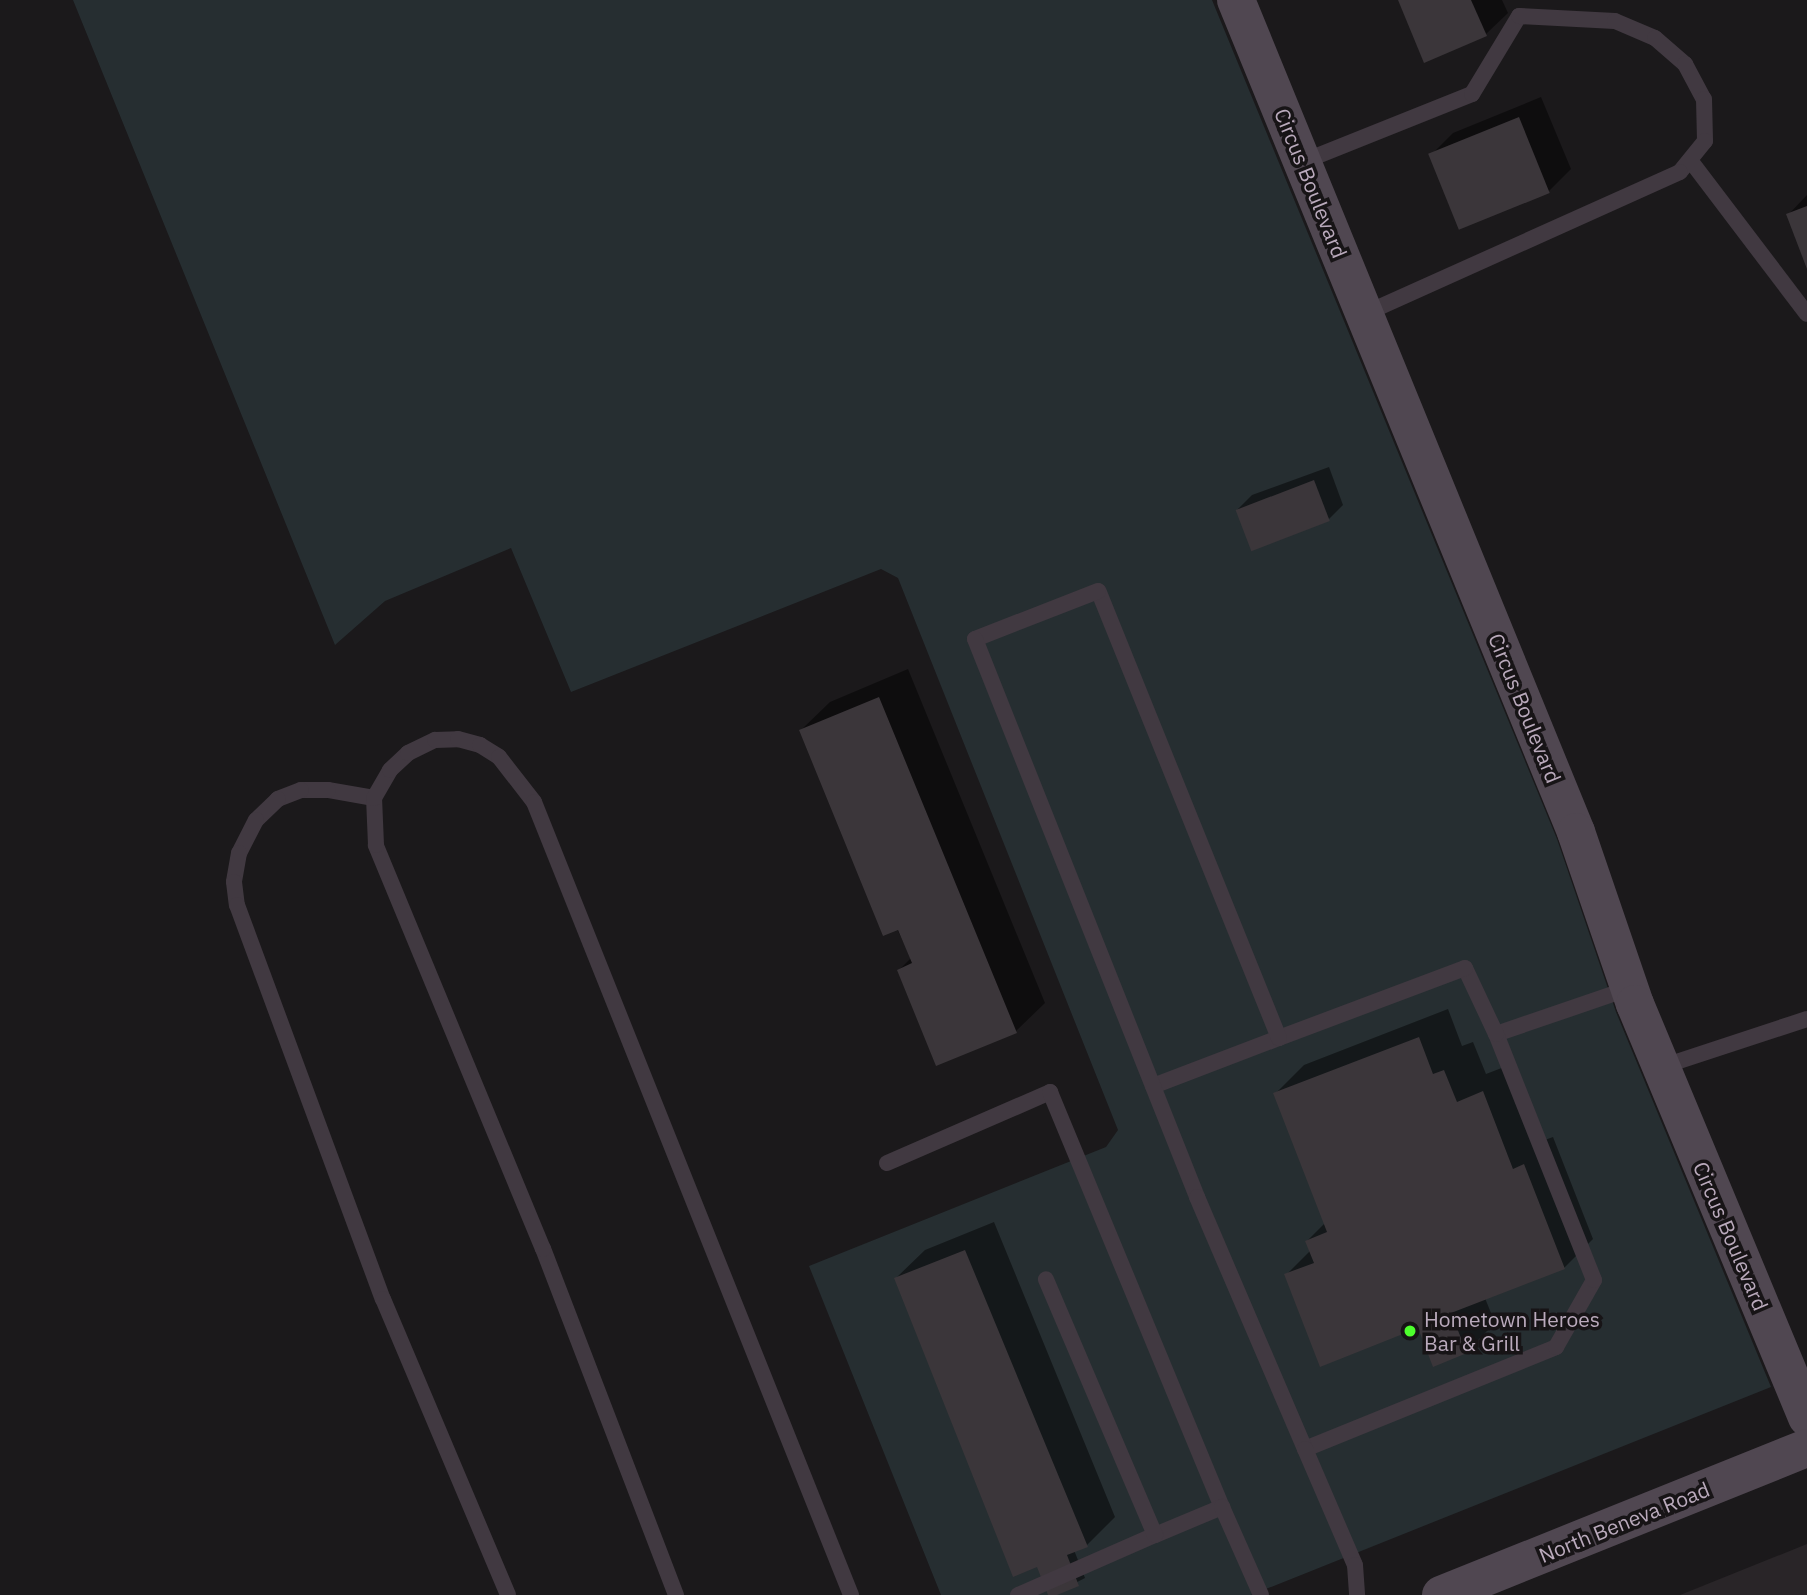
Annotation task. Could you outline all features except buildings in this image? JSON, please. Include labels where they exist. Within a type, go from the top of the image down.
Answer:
[{"type":"street","name":"Circus Boulevard","points":[[1236,0],[1576,832],[1629,988],[1807,1418]]},
{"type":"street","name":"North Beneva Road","points":[[1441,1595],[1807,1448]]},
{"type":"lane","points":[[1302,162],[1472,94],[1519,16],[1615,21],[1655,38],[1685,65],[1704,99],[1704,141],[1680,172],[1364,314]]},
{"type":"lane","points":[[1690,160],[1807,314]]},
{"type":"lane","points":[[1279,1038],[1098,592],[975,639],[1153,1087],[1355,1565],[1357,1595]]},
{"type":"lane","points":[[676,1595],[543,1249],[376,845],[374,798],[390,770],[408,753],[435,740],[458,739],[480,744],[499,757],[534,803],[851,1595]]},
{"type":"lane","points":[[374,798],[328,790],[301,790],[278,799],[256,820],[239,853],[234,882],[237,905],[383,1299],[508,1595]]},
{"type":"lane","points":[[1153,1087],[1465,968],[1496,1034],[1594,1280],[1556,1347],[1306,1449]]},
{"type":"lane","points":[[1496,1034],[1629,988]]},
{"type":"lane","points":[[1661,1067],[1807,1019]]},
{"type":"lane","points":[[887,1163],[1050,1092],[1261,1595]]},
{"type":"lane","points":[[1046,1279],[1155,1535]]},
{"type":"lane","points":[[1018,1595],[1222,1507]]},
{"type":"shaded area","points":[[73,0],[1212,0],[1557,839],[1616,1012],[1771,1387],[1251,1595],[941,1595],[809,1266],[1106,1147],[1118,1130],[898,578],[881,569],[571,692],[511,548],[385,601],[335,645]]},
{"type":"shaded area","points":[[1807,1544],[1807,1595],[1680,1595]]},
{"type":"place","name":"Hometown Heroes Bar & Grill","points":[[1410,1331]]}]
